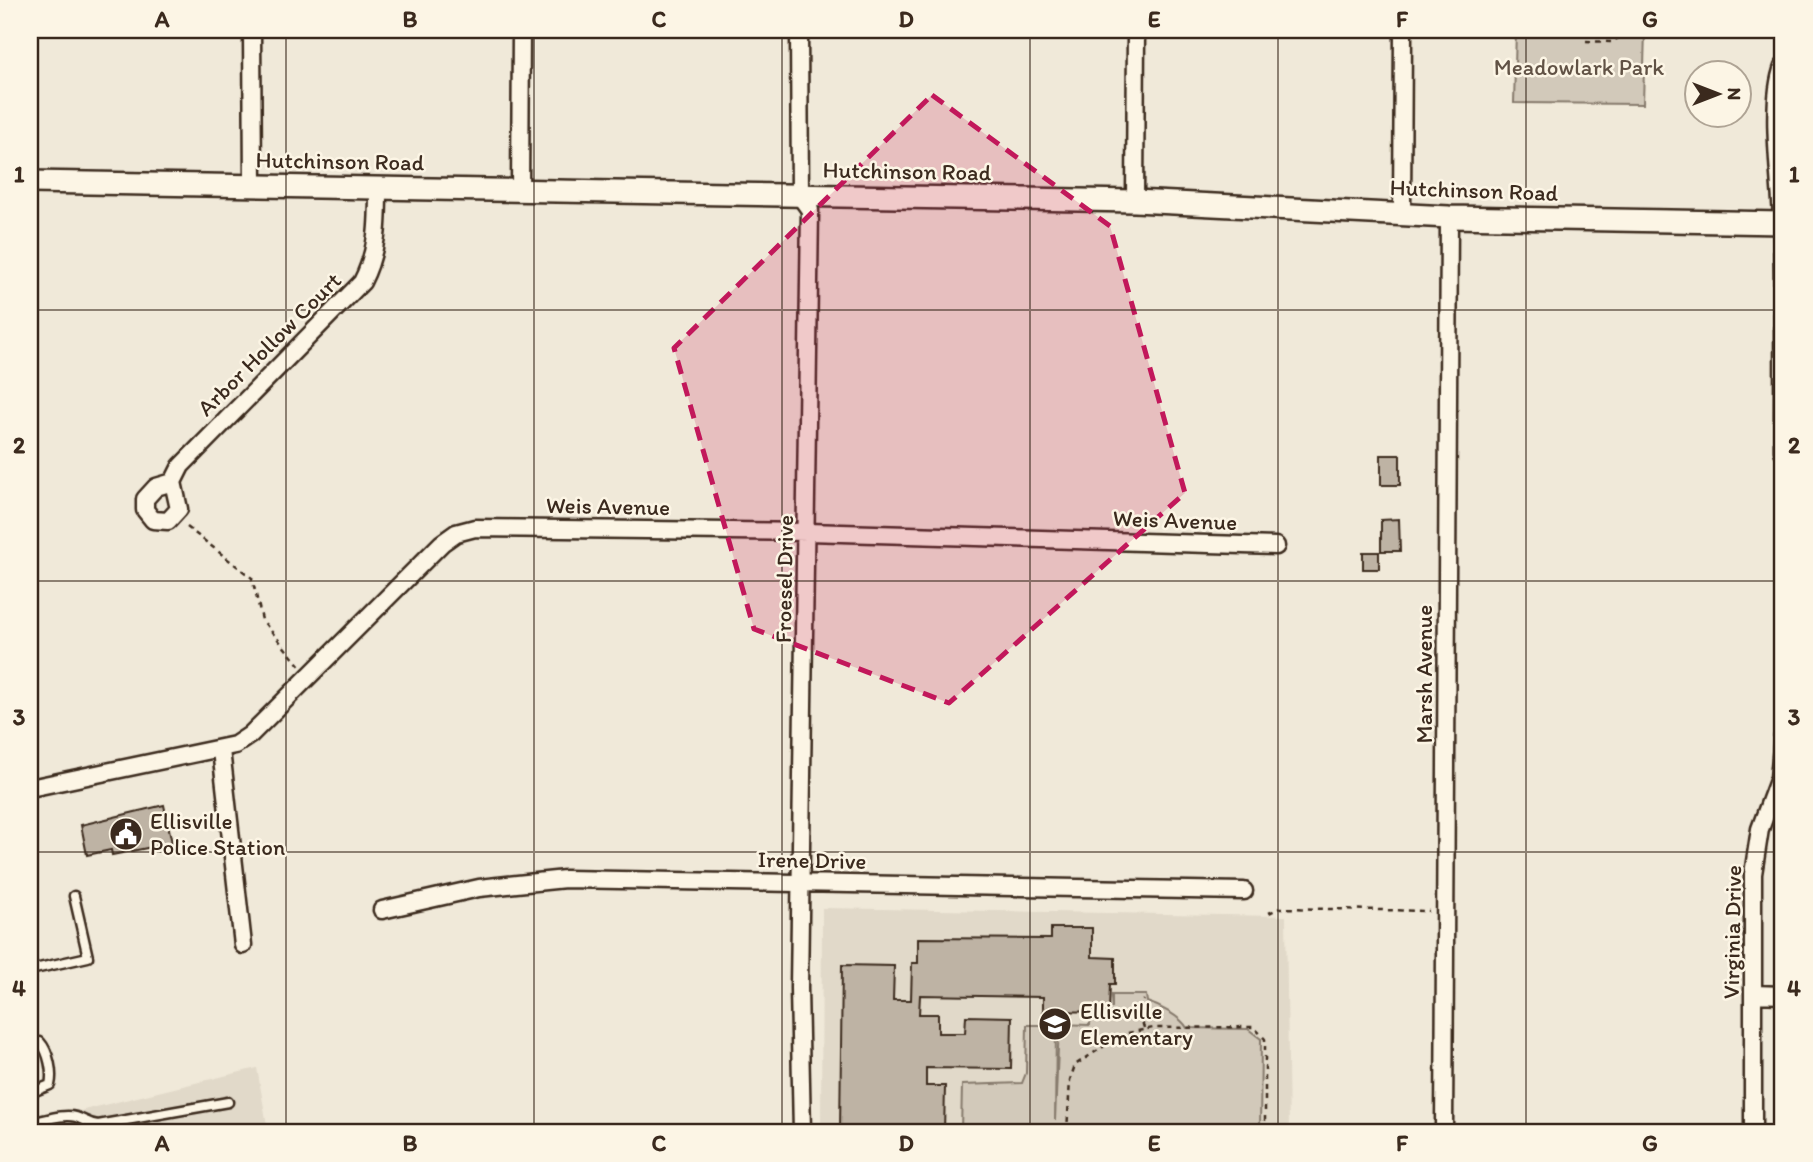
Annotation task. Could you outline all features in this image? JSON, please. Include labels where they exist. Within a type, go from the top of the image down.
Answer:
[{"type":"street","points":[[252,30],[253,185]]},
{"type":"street","points":[[520,191],[521,30]]},
{"type":"street","name":"Froesel Drive","points":[[799,30],[800,196],[810,209],[808,532],[800,882],[802,1132]]},
{"type":"street","points":[[1135,201],[1136,30]]},
{"type":"street","points":[[1402,215],[1403,30]]},
{"type":"street","points":[[1783,68],[1779,78],[1778,106],[1783,223],[1783,451]]},
{"type":"street","name":"Hutchinson Road","points":[[30,182],[1135,201],[1449,217],[1783,223]]},
{"type":"street","name":"Arbor Hollow Court","points":[[173,482],[190,457],[362,282],[373,262],[378,240],[378,187]]},
{"type":"street","name":"Marsh Avenue","points":[[1444,1132],[1449,217]]},
{"type":"street","name":"Weis Avenue","points":[[30,788],[221,750],[250,735],[442,543],[456,533],[496,526],[1276,546]]},
{"type":"street","name":"Virginia Drive","points":[[1753,1132],[1752,874],[1760,829],[1779,778],[1783,737]]},
{"type":"street","points":[[221,750],[243,945]]},
{"type":"street","name":"Irene Drive","points":[[382,910],[480,888],[565,879],[1244,891]]},
{"type":"street","points":[[1754,994],[1783,995]]},
{"type":"lane","points":[[30,970],[89,957],[74,896]]},
{"type":"lane","points":[[30,1042],[40,1042],[45,1048],[52,1077],[50,1086],[30,1093]]},
{"type":"lane","points":[[30,1123],[64,1116],[77,1117],[86,1124],[98,1125],[228,1102]]},
{"type":"path","points":[[1586,41],[1611,42],[1633,30]]},
{"type":"path","points":[[187,527],[252,578],[262,620],[303,669]]},
{"type":"path","points":[[1269,913],[1280,908],[1436,911]]},
{"type":"path","points":[[1144,1000],[1138,1008],[1144,1029]]},
{"type":"path","points":[[1067,1132],[1070,1080],[1075,1065],[1124,1034],[1144,1029],[1254,1027],[1260,1030],[1265,1039],[1265,1132]]},
{"type":"highlighted area","points":[[932,95],[1110,226],[1185,493],[949,703],[754,629],[674,348]]},
{"type":"shaded area","name":"Ellisville Elementary","points":[[822,908],[1286,916],[1289,1132],[821,1132]]},
{"type":"shaded area","points":[[257,1068],[267,1125],[236,1132],[30,1132],[30,1123]]},
{"type":"green space","name":"Meadowlark Park","points":[[1516,30],[1645,30],[1643,104],[1514,103]]},
{"type":"green space","points":[[1112,995],[1146,995],[1147,1002],[1170,1012],[1187,1028],[1248,1029],[1261,1039],[1260,1132],[961,1132],[962,1085],[1022,1083],[1026,1073],[1027,1025],[1056,1025],[1055,1120],[1059,1024],[1090,1025],[1091,1008],[1112,1008]]},
{"type":"building","points":[[1381,455],[1400,455],[1400,485],[1381,485]]},
{"type":"building","points":[[1399,519],[1400,551],[1381,551],[1381,520]]},
{"type":"building","points":[[1363,552],[1379,552],[1379,569],[1363,569]]},
{"type":"building","name":"Ellisville Police Station","points":[[164,805],[172,843],[112,855],[111,850],[87,855],[81,825]]},
{"type":"building","points":[[1051,928],[1092,928],[1092,957],[1115,958],[1115,984],[1110,984],[1109,1012],[1043,1011],[1043,997],[920,995],[919,1014],[938,1014],[938,1033],[965,1033],[966,1016],[1012,1017],[1011,1069],[926,1068],[926,1086],[945,1086],[944,1132],[840,1132],[842,965],[894,966],[893,1000],[911,1000],[912,963],[918,963],[918,938],[1051,939]]},
{"type":"place","name":"Ellisville Police Station","points":[[126,834]]},
{"type":"place","name":"Ellisville Elementary","points":[[1055,1024]]}]
